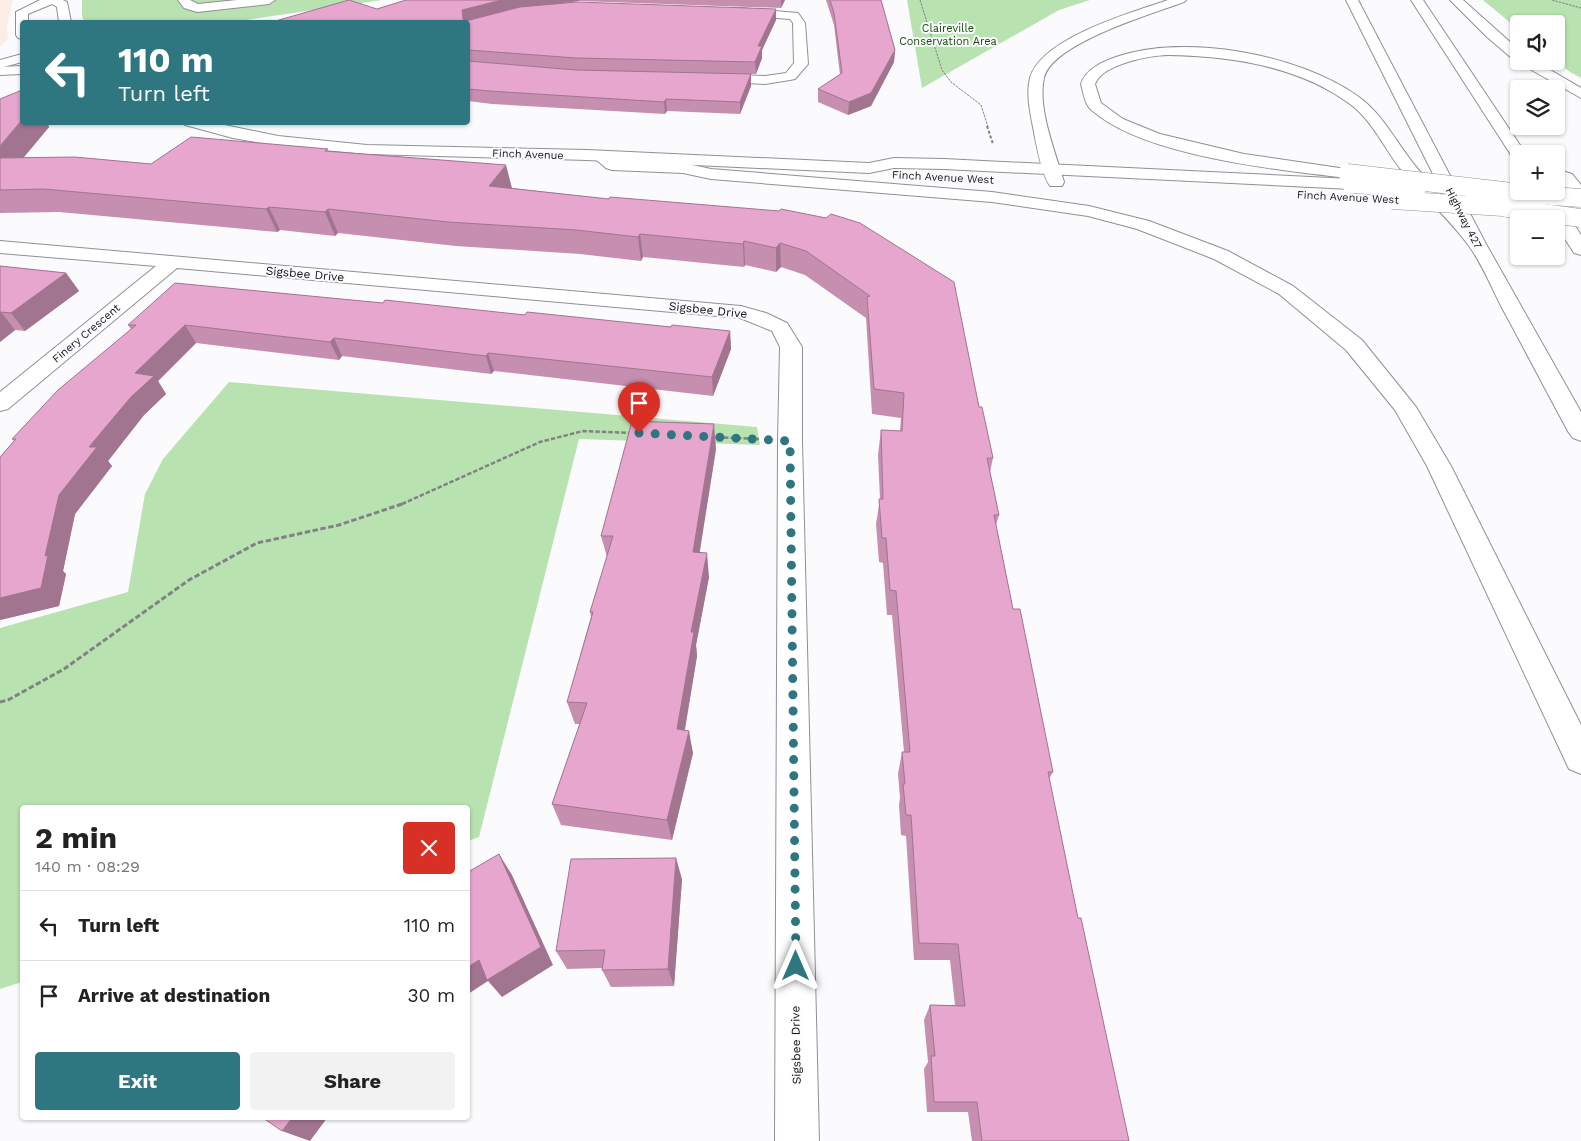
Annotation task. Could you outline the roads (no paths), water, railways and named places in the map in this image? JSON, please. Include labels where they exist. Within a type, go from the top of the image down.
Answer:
[{"type":"main road","points":[[22,20],[22,12],[52,0],[63,5],[65,20]]},
{"type":"main road","points":[[184,0],[188,5],[197,8],[268,0]]},
{"type":"main road","points":[[1054,176],[1037,104],[1037,76],[1042,66],[1050,56],[1084,36],[1180,0]]},
{"type":"main road","name":"Highway 427","points":[[1352,0],[1477,244],[1581,433]]},
{"type":"main road","points":[[1418,0],[1512,145]]},
{"type":"main road","points":[[1456,0],[1510,50]]},
{"type":"main road","points":[[696,78],[765,80],[790,76],[801,64],[799,23],[794,16],[766,12],[727,11]]},
{"type":"main road","points":[[1351,185],[1227,157],[1154,138],[1116,122],[1096,107],[1089,96],[1088,85],[1090,78],[1098,70],[1115,61],[1133,56],[1169,52],[1196,52],[1250,58],[1311,75],[1355,101],[1382,128],[1409,168],[1477,244]]},
{"type":"main road","points":[[0,56],[20,57]]},
{"type":"main road","points":[[0,64],[20,58]]},
{"type":"main road","points":[[0,71],[20,70]]},
{"type":"main road","points":[[1540,70],[1581,94]]},
{"type":"main road","name":"Finch Avenue","points":[[203,125],[266,139],[335,147],[869,168]]},
{"type":"main road","points":[[601,156],[612,165],[683,168],[711,174],[992,197],[1089,211],[1142,225],[1206,248],[1286,290],[1354,344],[1405,407],[1439,466],[1581,759]]},
{"type":"main road","name":"Finch Avenue West","points":[[869,168],[892,175],[946,171],[1510,192]]},
{"type":"main road","points":[[1565,178],[1581,197]]},
{"type":"main road","name":"Finch Avenue West","points":[[1351,185],[1498,207],[1581,212]]},
{"type":"main road","name":"Finch Avenue West","points":[[1565,195],[1581,197]]},
{"type":"main road","points":[[1545,200],[1581,249]]},
{"type":"main road","points":[[1498,207],[1581,218]]},
{"type":"main road","name":"Sigsbee Drive","points":[[0,247],[741,312],[759,317],[780,327],[791,347],[790,441],[797,1141]]},
{"type":"main road","name":"Finery Crescent","points":[[0,404],[172,263]]},
{"type":"park label","name":"Claireville Conservation Area","points":[[948,34]]}]
